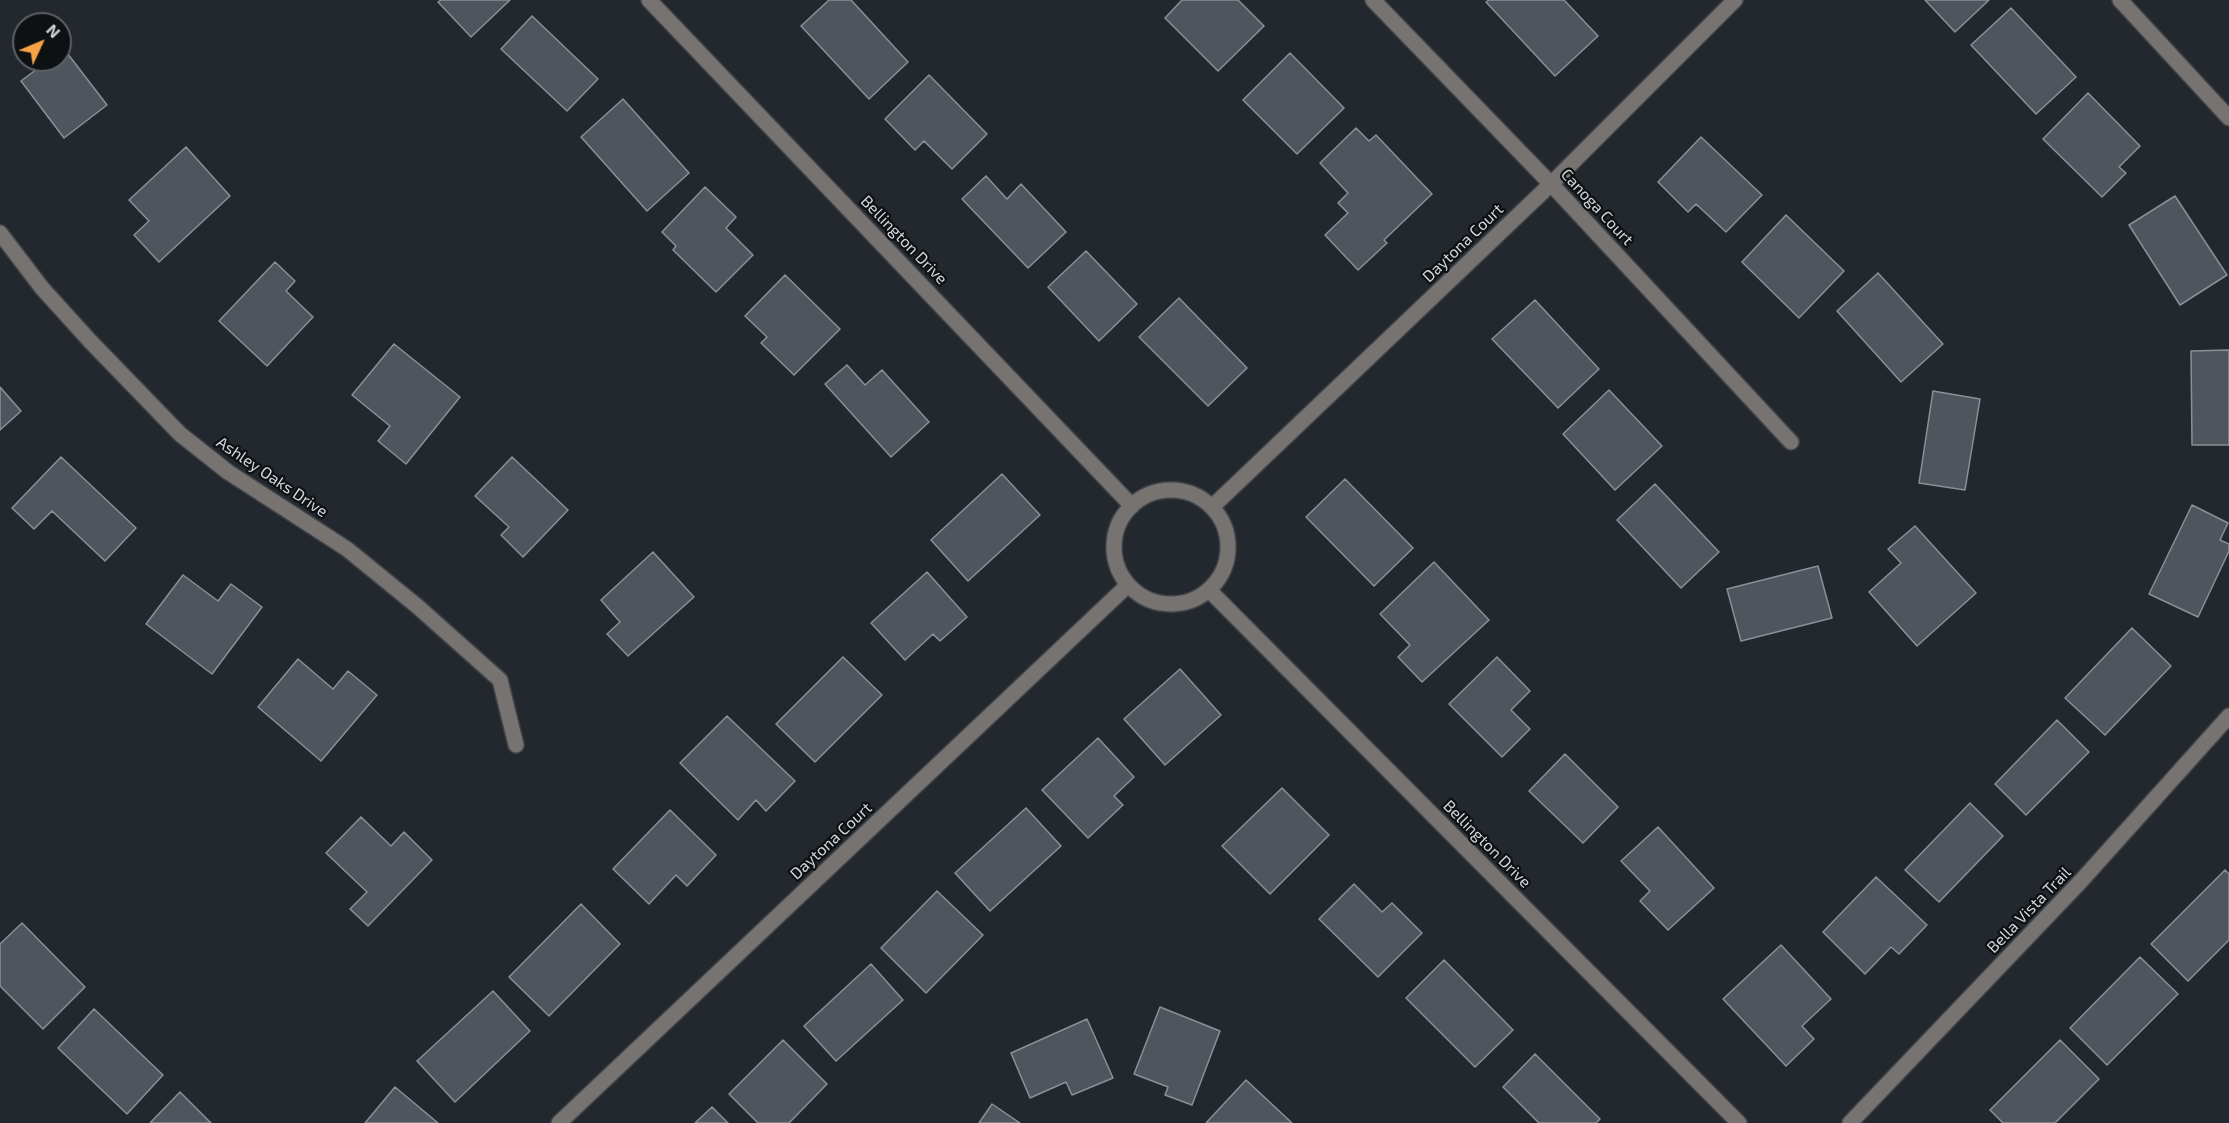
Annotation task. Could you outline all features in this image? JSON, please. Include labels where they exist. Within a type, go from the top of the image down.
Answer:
[{"type":"street","name":"Bellington Drive","points":[[649,0],[1132,506]]},
{"type":"street","name":"Canoga Court","points":[[1373,0],[1551,184],[1791,442]]},
{"type":"street","name":"Daytona Court","points":[[1212,507],[1551,184],[1735,0]]},
{"type":"street","points":[[2120,0],[2229,117]]},
{"type":"street","name":"Ashley Oaks Drive","points":[[0,233],[42,288],[180,434],[228,472],[347,549],[417,606],[500,680],[516,745]]},
{"type":"street","points":[[1172,489],[1191,493],[1212,507],[1220,516],[1228,534],[1228,552],[1224,571],[1209,590],[1198,598],[1180,604],[1161,604],[1143,597],[1128,585],[1118,569],[1114,551],[1116,532],[1124,515],[1137,501],[1153,492],[1172,489]]},
{"type":"street","name":"Daytona Court","points":[[559,1123],[1128,585]]},
{"type":"street","name":"Bellington Drive","points":[[1209,590],[1739,1123]]},
{"type":"street","name":"Bella Vista Trail","points":[[1850,1123],[2081,881],[2229,717]]},
{"type":"building","points":[[441,0],[510,0],[471,37],[438,2]]},
{"type":"building","points":[[829,0],[851,0],[908,62],[869,99],[801,26]]},
{"type":"building","points":[[1182,0],[1238,0],[1264,26],[1218,71],[1165,18]]},
{"type":"building","points":[[1489,0],[1564,0],[1598,36],[1555,76],[1486,2]]},
{"type":"building","points":[[1925,0],[1989,0],[1955,32]]},
{"type":"building","points":[[2011,8],[2076,77],[2036,114],[1971,45]]},
{"type":"building","points":[[532,16],[598,79],[567,111],[501,49]]},
{"type":"building","points":[[1290,53],[1344,108],[1297,154],[1243,100]]},
{"type":"building","points":[[72,59],[107,105],[64,138],[21,81],[33,72],[72,72]]},
{"type":"building","points":[[929,75],[987,134],[952,169],[924,141],[915,150],[885,119]]},
{"type":"building","points":[[2088,93],[2140,146],[2119,167],[2126,173],[2102,197],[2043,139]]},
{"type":"building","points":[[623,99],[689,173],[647,211],[581,137]]},
{"type":"building","points":[[1356,128],[1369,141],[1376,135],[1432,194],[1384,240],[1387,243],[1358,270],[1325,235],[1348,213],[1338,203],[1348,193],[1320,163]]},
{"type":"building","points":[[1701,137],[1762,195],[1726,232],[1696,204],[1688,212],[1658,182]]},
{"type":"building","points":[[186,147],[230,196],[159,262],[134,235],[149,221],[129,200]]},
{"type":"building","points":[[986,176],[1007,199],[1021,184],[1066,232],[1028,268],[962,199]]},
{"type":"building","points":[[705,187],[736,217],[726,228],[753,255],[716,292],[673,250],[676,246],[662,232]]},
{"type":"building","points":[[2175,196],[2227,275],[2180,305],[2129,225]]},
{"type":"building","points":[[1786,215],[1844,271],[1799,318],[1742,262]]},
{"type":"building","points":[[1086,251],[1137,304],[1099,341],[1048,287]]},
{"type":"building","points":[[275,262],[295,281],[286,291],[313,317],[267,366],[219,321]]},
{"type":"building","points":[[1878,273],[1943,344],[1901,382],[1837,311]]},
{"type":"building","points":[[785,275],[840,329],[794,375],[761,343],[767,337],[745,316]]},
{"type":"building","points":[[1179,298],[1247,368],[1208,406],[1139,337]]},
{"type":"building","points":[[1535,300],[1599,369],[1558,408],[1492,339]]},
{"type":"building","points":[[394,344],[460,397],[406,464],[378,441],[390,426],[352,395]]},
{"type":"building","points":[[2229,350],[2229,445],[2192,445],[2191,351]]},
{"type":"building","points":[[847,365],[865,385],[882,370],[929,422],[891,457],[825,384]]},
{"type":"building","points":[[0,387],[21,411],[0,430]]},
{"type":"building","points":[[1609,390],[1662,446],[1615,490],[1563,434]]},
{"type":"building","points":[[1933,391],[1980,399],[1965,490],[1919,483]]},
{"type":"building","points":[[61,457],[136,528],[105,561],[52,511],[34,529],[12,508]]},
{"type":"building","points":[[512,457],[568,510],[523,557],[501,535],[509,527],[475,496]]},
{"type":"building","points":[[1002,474],[1040,515],[968,581],[931,540]]},
{"type":"building","points":[[1345,479],[1413,548],[1374,586],[1306,517]]},
{"type":"building","points":[[1655,484],[1719,552],[1681,588],[1617,520]]},
{"type":"building","points":[[2192,505],[2228,523],[2220,540],[2229,544],[2229,551],[2198,617],[2149,594]]},
{"type":"building","points":[[1915,526],[1976,593],[1917,646],[1869,592],[1901,563],[1888,549]]},
{"type":"building","points":[[653,552],[694,597],[628,656],[607,634],[620,622],[601,600]]},
{"type":"building","points":[[1434,562],[1489,620],[1422,682],[1398,657],[1410,645],[1380,614]]},
{"type":"building","points":[[1818,566],[1832,618],[1741,641],[1727,589]]},
{"type":"building","points":[[927,572],[967,617],[940,641],[933,634],[905,660],[871,623]]},
{"type":"building","points":[[183,575],[218,601],[231,584],[262,607],[212,674],[146,624]]},
{"type":"building","points":[[2132,628],[2171,666],[2105,735],[2065,698]]},
{"type":"building","points":[[843,657],[882,695],[815,762],[776,724]]},
{"type":"building","points":[[1497,657],[1530,691],[1511,710],[1530,729],[1502,757],[1449,704]]},
{"type":"building","points":[[298,659],[333,689],[348,671],[377,695],[321,761],[258,707]]},
{"type":"building","points":[[1180,669],[1221,715],[1165,765],[1124,719]]},
{"type":"building","points":[[727,716],[795,781],[766,811],[756,800],[738,820],[680,763]]},
{"type":"building","points":[[2057,720],[2089,752],[2026,815],[1995,784]]},
{"type":"building","points":[[1098,738],[1134,777],[1114,796],[1123,805],[1088,838],[1042,790]]},
{"type":"building","points":[[1565,754],[1618,807],[1583,843],[1529,791]]},
{"type":"building","points":[[1282,788],[1329,835],[1270,894],[1222,846]]},
{"type":"building","points":[[1970,803],[2003,836],[1939,902],[1905,870]]},
{"type":"building","points":[[1026,808],[1061,846],[990,911],[955,873]]},
{"type":"building","points":[[670,810],[716,855],[687,886],[676,875],[649,904],[613,869]]},
{"type":"building","points":[[361,817],[391,846],[404,832],[432,860],[368,926],[350,909],[367,892],[326,853]]},
{"type":"building","points":[[1658,827],[1714,888],[1668,930],[1640,901],[1650,891],[1621,861]]},
{"type":"building","points":[[2225,870],[2229,874],[2229,940],[2188,981],[2151,944]]},
{"type":"building","points":[[1876,877],[1927,925],[1899,954],[1891,947],[1865,974],[1823,932]]},
{"type":"building","points":[[1354,884],[1382,912],[1392,903],[1422,933],[1378,977],[1319,919]]},
{"type":"building","points":[[937,891],[983,935],[926,993],[881,948]]},
{"type":"building","points":[[581,904],[620,944],[549,1016],[509,977]]},
{"type":"building","points":[[22,923],[85,987],[43,1029],[0,986],[0,944]]},
{"type":"building","points":[[1781,945],[1831,999],[1802,1026],[1814,1039],[1786,1066],[1723,999]]},
{"type":"building","points":[[2140,957],[2178,994],[2107,1065],[2070,1028]]},
{"type":"building","points":[[1444,960],[1513,1030],[1475,1067],[1406,998]]},
{"type":"building","points":[[871,964],[903,1000],[836,1061],[804,1026]]},
{"type":"building","points":[[493,991],[530,1031],[455,1102],[417,1061]]},
{"type":"building","points":[[1160,1007],[1220,1031],[1192,1105],[1165,1095],[1168,1087],[1134,1074]]},
{"type":"building","points":[[94,1009],[163,1075],[127,1114],[58,1048]]},
{"type":"building","points":[[1087,1019],[1113,1078],[1072,1095],[1066,1082],[1030,1098],[1011,1053]]},
{"type":"building","points":[[783,1040],[827,1084],[789,1123],[758,1123],[729,1094]]},
{"type":"building","points":[[2060,1040],[2099,1079],[2055,1123],[2003,1123],[1990,1110]]},
{"type":"building","points":[[1535,1054],[1600,1119],[1596,1123],[1539,1123],[1503,1087]]},
{"type":"building","points":[[1246,1080],[1292,1123],[1206,1123]]},
{"type":"building","points":[[395,1087],[438,1123],[365,1123]]},
{"type":"building","points":[[180,1092],[211,1123],[150,1123]]},
{"type":"building","points":[[992,1104],[1020,1123],[979,1123]]},
{"type":"building","points":[[712,1107],[728,1123],[695,1123]]}]
